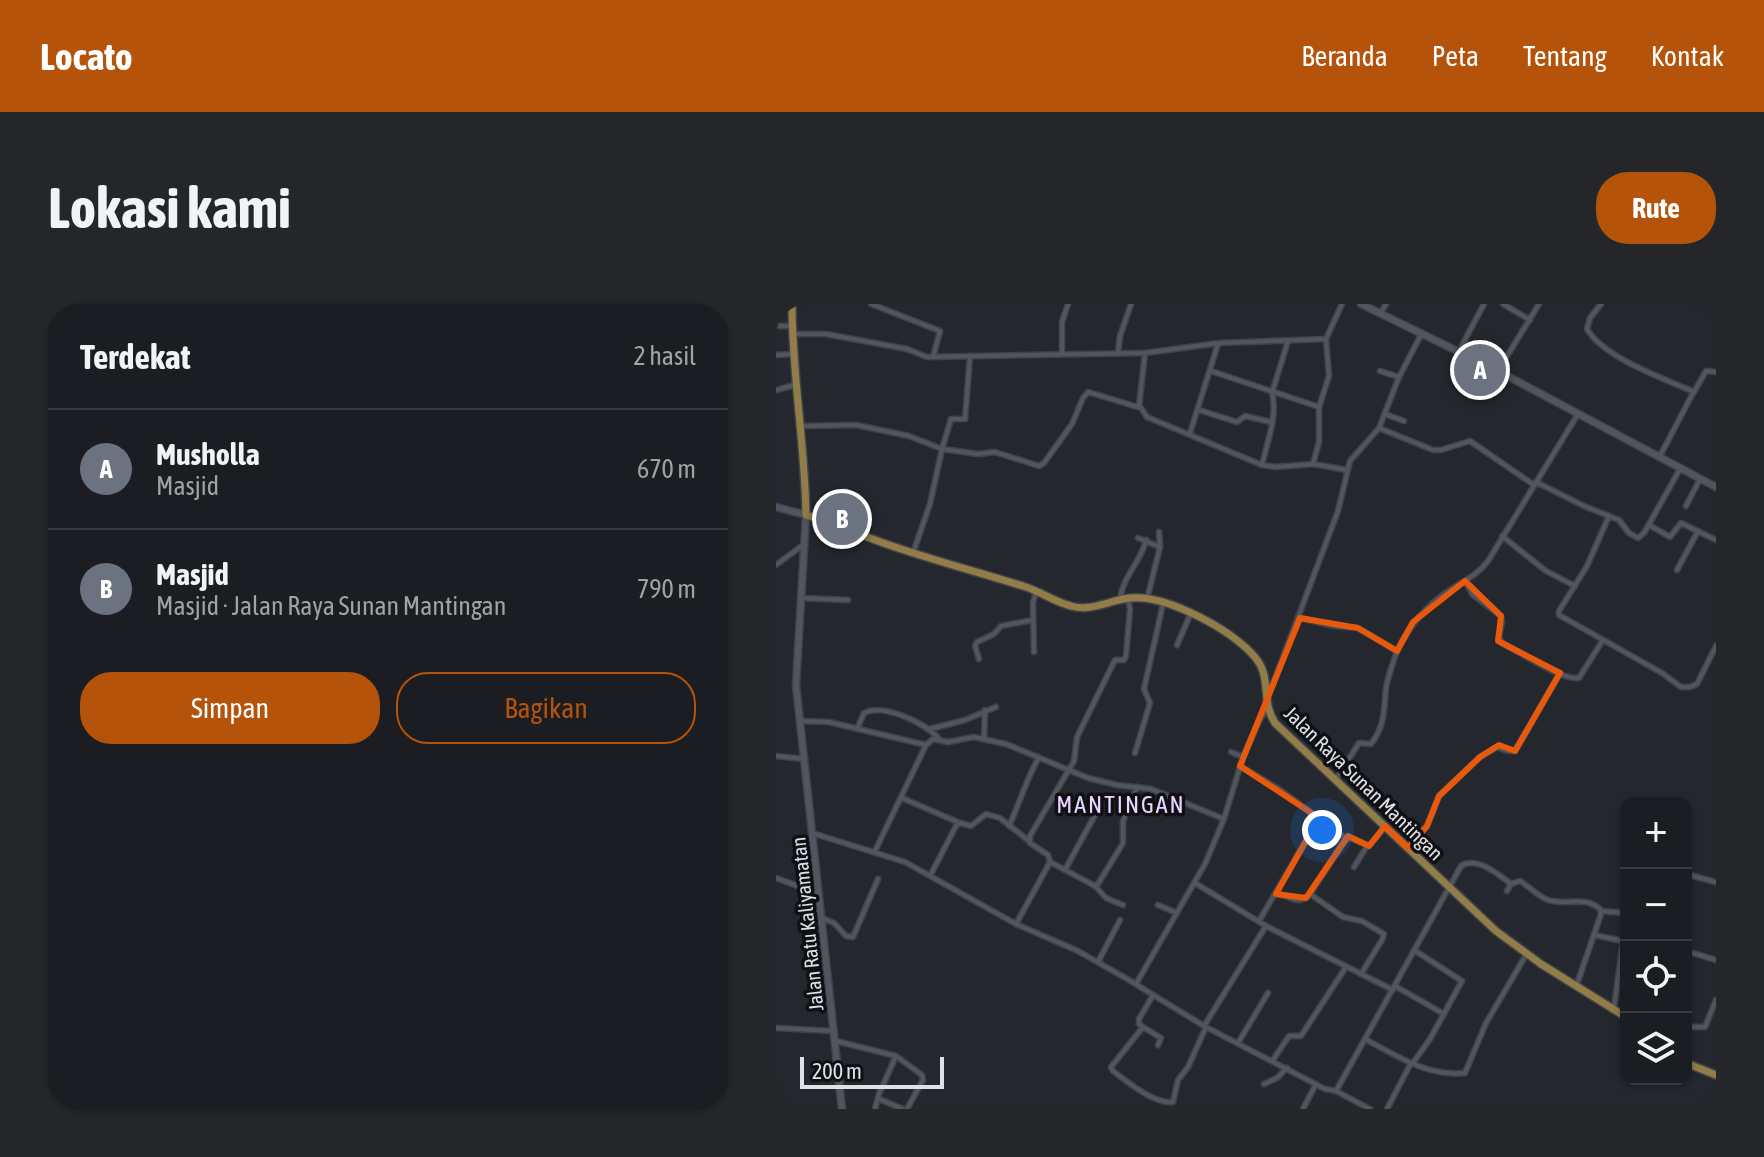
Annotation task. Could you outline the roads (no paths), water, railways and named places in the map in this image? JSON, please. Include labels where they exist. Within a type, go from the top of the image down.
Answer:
[{"type":"main road","name":"Jalan Ratu Kaliyamatan","points":[[792,304],[806,515],[796,685],[842,1109]]},
{"type":"main road","points":[[1361,304],[1498,371],[1680,469],[1715,483]]},
{"type":"main road","name":"Jalan Raya Sunan Mantingan","points":[[776,507],[837,524],[913,553],[1025,587],[1069,606],[1080,608],[1124,599],[1147,599],[1191,613],[1253,655],[1265,674],[1266,707],[1275,723],[1496,931],[1621,1013]]},
{"type":"main road","points":[[1692,1065],[1716,1075]]},
{"type":"street","points":[[871,304],[940,331],[933,357]]},
{"type":"street","points":[[1062,353],[1062,322],[1068,304]]},
{"type":"street","points":[[1118,353],[1120,336],[1131,304]]},
{"type":"street","points":[[1313,464],[1319,442],[1319,407],[1329,376],[1326,339],[1342,304]]},
{"type":"street","points":[[1380,314],[1386,304]]},
{"type":"street","points":[[1459,351],[1484,304]]},
{"type":"street","points":[[1503,304],[1530,320]]},
{"type":"street","points":[[1498,371],[1539,304]]},
{"type":"street","points":[[1601,304],[1587,327],[1592,337],[1617,356],[1694,392]]},
{"type":"street","points":[[776,326],[907,349],[933,357],[1145,353],[1219,343],[1326,339]]},
{"type":"street","points":[[1136,984],[1195,883],[1224,819],[1243,757],[1266,707],[1338,511],[1353,455],[1379,428],[1399,377],[1422,332]]},
{"type":"street","points":[[1262,465],[1271,422],[1272,393],[1288,341]]},
{"type":"street","points":[[1190,433],[1219,343]]},
{"type":"street","points":[[1138,407],[1145,353]]},
{"type":"street","points":[[776,355],[794,354]]},
{"type":"street","points":[[913,553],[930,504],[950,420],[965,419],[970,356]]},
{"type":"street","points":[[1211,371],[1319,407]]},
{"type":"street","points":[[1380,371],[1399,377]]},
{"type":"street","points":[[1659,458],[1706,371],[1716,372]]},
{"type":"street","points":[[776,390],[795,385]]},
{"type":"street","points":[[801,426],[856,425],[909,436],[942,449],[978,454],[995,452],[1039,466],[1046,461],[1072,424],[1086,392],[1138,407],[1147,417],[1262,465],[1313,464],[1347,470]]},
{"type":"street","points":[[1199,410],[1237,422],[1245,416],[1271,422]]},
{"type":"street","points":[[1385,414],[1404,421]]},
{"type":"street","points":[[1336,780],[1359,743],[1371,744],[1380,729],[1385,716],[1386,688],[1397,651],[1413,622],[1442,595],[1482,569],[1578,414]]},
{"type":"street","points":[[1379,428],[1433,450],[1470,441],[1535,483],[1621,522],[1629,533],[1638,538],[1649,525],[1680,469]]},
{"type":"street","points":[[1686,506],[1700,479]]},
{"type":"street","points":[[837,524],[845,491]]},
{"type":"street","points":[[1609,516],[1599,542],[1559,615],[1685,688],[1697,684],[1714,657],[1716,646]]},
{"type":"street","points":[[1649,525],[1670,537],[1680,523],[1716,540]]},
{"type":"street","points":[[1677,570],[1698,531]]},
{"type":"street","points":[[1147,599],[1160,546],[1159,532]]},
{"type":"street","points":[[1502,536],[1546,571],[1575,586]]},
{"type":"street","points":[[1138,538],[1160,546]]},
{"type":"street","points":[[1029,841],[1069,770],[1076,752],[1077,737],[1115,660],[1124,660],[1126,656],[1130,609],[1124,599],[1125,579],[1142,554],[1146,540]]},
{"type":"street","points":[[776,565],[805,543]]},
{"type":"street","points":[[1465,581],[1473,595],[1501,616],[1499,637],[1502,643],[1574,679],[1579,678],[1603,640]]},
{"type":"street","points":[[1034,652],[1033,600],[1036,591]]},
{"type":"street","points":[[800,598],[848,600]]},
{"type":"street","points":[[1135,753],[1150,703],[1144,689],[1163,602]]},
{"type":"street","points":[[1177,645],[1191,613]]},
{"type":"street","points":[[1300,618],[1334,626],[1355,626],[1397,651]]},
{"type":"street","points":[[979,659],[975,646],[977,642],[1008,623],[1033,620]]},
{"type":"street","points":[[1408,848],[1427,826],[1439,796],[1480,757],[1497,747],[1515,751],[1560,673]]},
{"type":"street","points":[[930,729],[965,720],[996,707]]},
{"type":"street","points":[[857,729],[864,713],[870,710],[888,712],[930,729],[941,741]]},
{"type":"street","points":[[984,739],[985,710]]},
{"type":"street","points":[[801,721],[824,722],[926,745]]},
{"type":"street","points":[[875,851],[930,740],[950,742],[968,737],[1015,747],[1069,770],[1117,785],[1151,789],[1224,819]]},
{"type":"street","points":[[1231,752],[1243,757]]},
{"type":"street","points":[[776,756],[805,759]]},
{"type":"street","points":[[1009,826],[1024,795],[1024,783],[1039,757]]},
{"type":"street","points":[[1240,766],[1347,839],[1367,846]]},
{"type":"street","points":[[1095,886],[1103,879],[1123,843],[1123,821],[1137,787]]},
{"type":"street","points":[[902,798],[971,826],[986,814],[992,814],[1048,855],[1050,862],[1016,924]]},
{"type":"street","points":[[1065,870],[1095,815]]},
{"type":"street","points":[[1259,921],[1319,818]]},
{"type":"street","points":[[930,876],[946,841],[960,823]]},
{"type":"street","points":[[1354,867],[1367,846],[1386,827]]},
{"type":"street","points":[[812,833],[905,862],[1016,924],[1098,962],[1205,1026],[1370,1109]]},
{"type":"street","points":[[1276,894],[1296,901],[1310,894],[1347,839]]},
{"type":"street","points":[[1050,862],[1095,886],[1106,898],[1123,905]]},
{"type":"street","points":[[1336,1091],[1461,866],[1468,862],[1479,864],[1511,884],[1522,882],[1553,902],[1589,901],[1601,911],[1620,913]]},
{"type":"street","points":[[1692,876],[1716,882]]},
{"type":"street","points":[[776,878],[818,891]]},
{"type":"street","points":[[820,917],[834,923],[846,936],[853,937],[878,879]]},
{"type":"street","points":[[1195,883],[1266,926],[1444,1014]]},
{"type":"street","points":[[1507,891],[1511,884]]},
{"type":"street","points":[[1310,894],[1343,917],[1362,921],[1384,934],[1361,974]]},
{"type":"street","points":[[1158,905],[1177,913]]},
{"type":"street","points":[[1576,986],[1601,911]]},
{"type":"street","points":[[1098,962],[1120,920]]},
{"type":"street","points":[[1143,1027],[1111,1069],[1146,1093],[1170,1104],[1175,1100],[1178,1080],[1188,1067],[1205,1026],[1266,926]]},
{"type":"street","points":[[1594,935],[1621,941]]},
{"type":"street","points":[[1387,1109],[1462,981],[1414,950]]},
{"type":"street","points":[[1692,953],[1716,960]]},
{"type":"street","points":[[1365,1039],[1412,1063],[1443,1073],[1467,1072],[1486,1023],[1527,954]]},
{"type":"street","points":[[1273,1060],[1289,1036],[1301,1036],[1346,967]]},
{"type":"street","points":[[1614,1008],[1620,972]]},
{"type":"street","points":[[1238,1043],[1268,993]]},
{"type":"street","points":[[1153,995],[1139,1024],[1161,1038],[1158,1045]]},
{"type":"street","points":[[1692,1027],[1702,1028],[1711,1023],[1716,1000]]},
{"type":"street","points":[[776,1028],[835,1031]]},
{"type":"street","points":[[836,1041],[896,1056],[924,1077],[905,1109],[879,1099]]},
{"type":"street","points":[[875,1109],[896,1056]]},
{"type":"street","points":[[1264,1084],[1274,1080],[1287,1068]]},
{"type":"street","points":[[1303,1109],[1316,1084]]},
{"type":"place","name":"Musholla","points":[[1480,370]]},
{"type":"place","name":"Masjid","points":[[842,519]]},
{"type":"district","name":"MANTINGAN","points":[[1121,804]]}]
